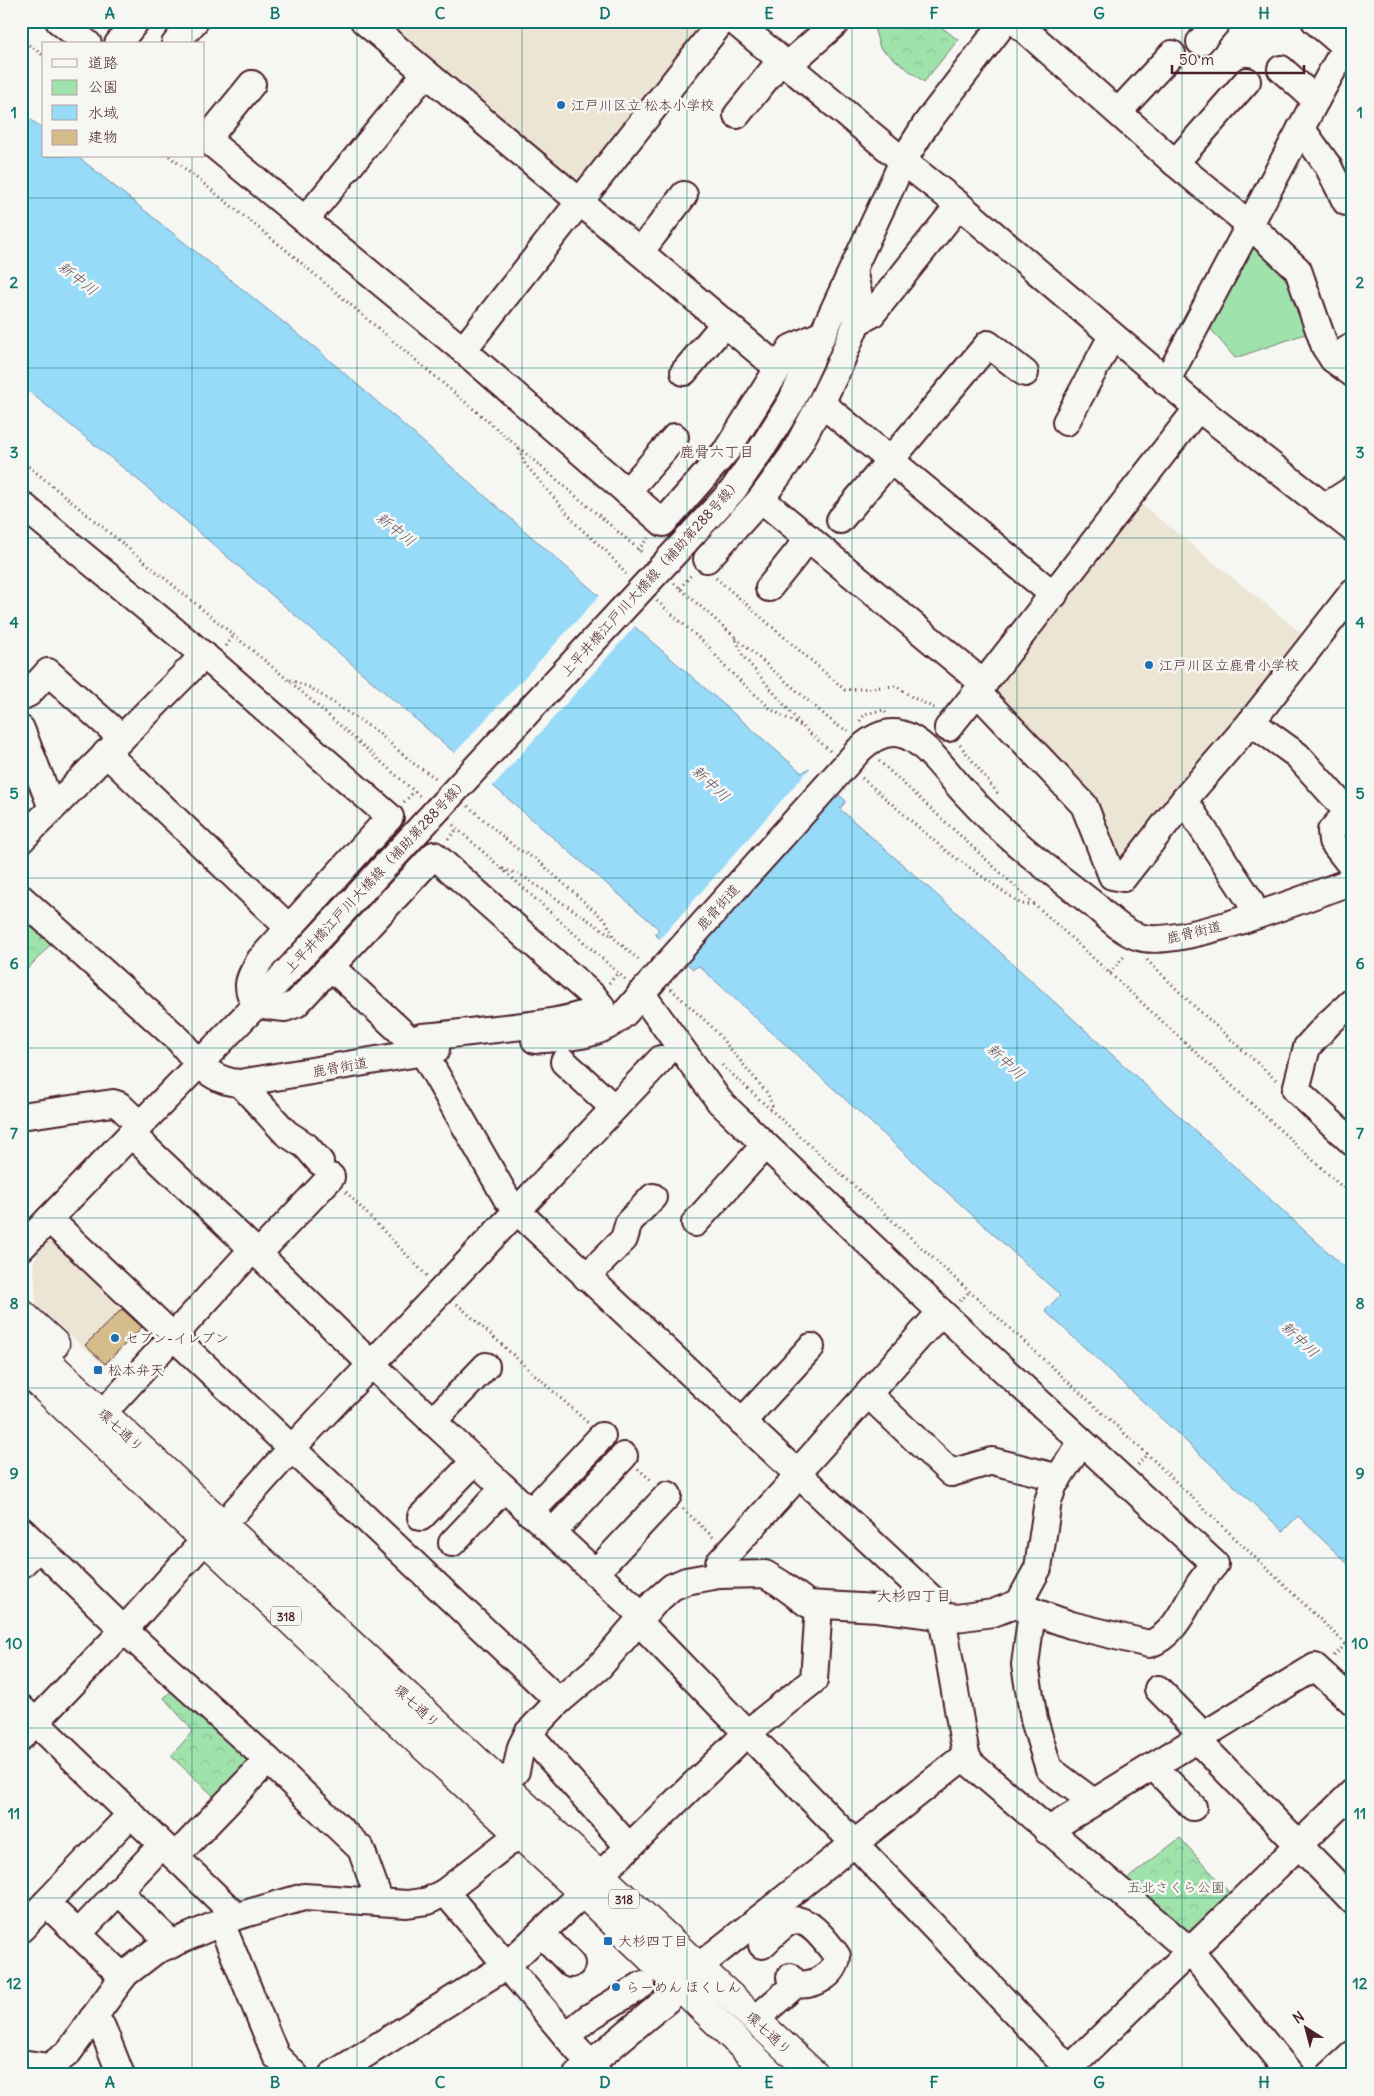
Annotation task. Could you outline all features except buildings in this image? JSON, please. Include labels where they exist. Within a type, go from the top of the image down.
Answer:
[{"type":"main road","points":[[21,1313],[235,1511],[375,1645],[404,1680],[426,1732]]},
{"type":"main road","name":"環七通り","points":[[21,1337],[162,1483],[426,1732],[519,1834],[591,1885]]},
{"type":"main road","name":"環七通り","points":[[21,1366],[162,1483]]},
{"type":"main road","points":[[21,1390],[306,1656],[375,1712],[426,1732]]},
{"type":"main road","name":"環七通り","points":[[426,1732],[503,1786],[591,1885],[689,1977],[772,2075]]},
{"type":"main road","name":"環七通り","points":[[689,1977],[757,2021],[815,2075]]},
{"type":"street","points":[[120,42],[136,21]]},
{"type":"street","points":[[177,42],[195,21]]},
{"type":"street","points":[[364,21],[777,367]]},
{"type":"street","points":[[463,350],[579,200],[722,21]]},
{"type":"street","points":[[734,21],[959,205],[1166,382],[1353,529]]},
{"type":"street","points":[[737,115],[784,62],[838,21]]},
{"type":"street","name":"上平井橋江戸川大橋線（補助第288号線）","points":[[198,1064],[256,1005],[733,490],[791,402],[903,161],[926,124],[1005,21]]},
{"type":"street","points":[[1015,21],[1175,163],[1250,225],[1298,270],[1325,348],[1346,360]]},
{"type":"street","points":[[1200,42],[1218,21]]},
{"type":"street","points":[[1166,382],[1316,100],[1351,45],[1315,21]]},
{"type":"street","points":[[65,23],[86,42]]},
{"type":"street","points":[[1118,112],[1172,54]]},
{"type":"street","points":[[1281,68],[1316,100]]},
{"type":"street","points":[[305,220],[426,73]]},
{"type":"street","points":[[1175,163],[1248,81]]},
{"type":"street","points":[[252,84],[205,138],[463,350],[664,523],[727,450],[777,367],[791,348],[823,334]]},
{"type":"street","points":[[1301,128],[1328,166],[1346,202]]},
{"type":"street","points":[[640,252],[684,195]]},
{"type":"street","points":[[857,322],[872,314],[959,205]]},
{"type":"street","points":[[701,564],[761,498],[792,455],[822,403],[857,322],[859,296],[853,270]]},
{"type":"street","points":[[684,372],[725,323]]},
{"type":"street","points":[[1066,422],[1112,336]]},
{"type":"street","points":[[840,520],[988,344],[1025,373]]},
{"type":"street","points":[[822,403],[1054,595]]},
{"type":"street","points":[[948,728],[1054,595],[1198,408]]},
{"type":"street","points":[[627,492],[675,437]]},
{"type":"street","points":[[1325,507],[1353,489]]},
{"type":"street","points":[[761,498],[981,688],[1084,805],[1112,876],[1123,878],[1184,800],[1251,722],[1353,592]]},
{"type":"street","points":[[21,504],[204,655],[390,817],[260,960],[248,984],[250,995],[256,1005],[285,1008],[296,1004],[434,855],[594,997],[601,1006],[592,1012],[575,1017],[506,1028],[421,1037],[418,1047]]},
{"type":"street","points":[[769,588],[809,538]]},
{"type":"street","points":[[21,840],[204,655]]},
{"type":"street","points":[[21,697],[29,693],[48,672],[114,745],[289,928]]},
{"type":"street","points":[[1251,722],[1297,755],[1348,812],[1331,831],[1332,841],[1353,868]]},
{"type":"street","points":[[21,728],[52,808]]},
{"type":"street","name":"鹿骨街道","points":[[21,898],[179,1040],[198,1064],[220,1080],[240,1084],[360,1064],[418,1047],[588,1034],[609,1026],[623,1015],[862,746],[871,739],[890,733],[901,734],[916,742],[967,796],[1004,831],[1111,919],[1134,944],[1179,937],[1256,915],[1353,881]]},
{"type":"street","points":[[1184,800],[1249,899],[1256,915]]},
{"type":"street","points":[[331,967],[418,1047],[507,1200],[516,1211],[934,1601],[942,1616],[966,1755],[971,1764],[1047,1831],[1190,1951],[1291,2075]]},
{"type":"street","points":[[652,982],[720,1102],[941,1312],[1215,1564],[1201,1582],[1176,1623],[1158,1641],[1149,1644],[1071,1625],[1024,1608],[1019,1603],[1038,1568],[1048,1501],[1058,1479],[1082,1442]]},
{"type":"street","points":[[1353,1001],[1307,1047],[1296,1090],[1353,1144]]},
{"type":"street","points":[[235,1511],[371,1364],[661,1059]]},
{"type":"street","points":[[564,1062],[614,1108]]},
{"type":"street","points":[[21,1248],[198,1064]]},
{"type":"street","points":[[114,1400],[256,1251],[325,1169],[306,1146],[286,1133],[240,1084]]},
{"type":"street","points":[[21,1116],[113,1103],[119,1105],[135,1130],[256,1251],[432,1422],[595,1573],[854,1843],[1069,2073],[1190,1951],[1353,1792]]},
{"type":"street","points":[[695,1223],[765,1145]]},
{"type":"street","points":[[586,1276],[624,1238],[629,1222],[653,1197]]},
{"type":"street","points":[[49,1219],[174,1335],[559,1701]]},
{"type":"street","points":[[719,1575],[719,1563],[729,1551],[788,1487],[797,1473],[941,1312]]},
{"type":"street","points":[[742,1422],[811,1347]]},
{"type":"street","points":[[432,1422],[486,1366]]},
{"type":"street","points":[[868,1394],[951,1473],[992,1461],[1058,1479]]},
{"type":"street","points":[[530,1513],[602,1436]]},
{"type":"street","points":[[552,1534],[624,1456]]},
{"type":"street","points":[[421,1517],[474,1461]]},
{"type":"street","points":[[452,1544],[504,1488]]},
{"type":"street","points":[[595,1573],[668,1495]]},
{"type":"street","points":[[27,1547],[124,1630],[268,1760],[361,1848],[380,1902]]},
{"type":"street","points":[[194,1552],[124,1630],[26,1722],[131,1814],[228,1908],[228,1920],[276,2056],[295,2075]]},
{"type":"street","points":[[503,1786],[516,1771],[521,1747],[528,1733],[559,1701],[600,1667],[641,1620],[654,1602],[672,1587],[686,1581],[719,1575],[765,1574],[808,1604],[877,1608],[956,1618],[1024,1608]]},
{"type":"street","points":[[332,2075],[506,1966],[747,1733],[814,1680],[819,1605]]},
{"type":"street","points":[[1024,1608],[1026,1665],[1034,1720],[1050,1769],[1093,1802]]},
{"type":"street","points":[[1047,1831],[1316,1667],[1353,1702]]},
{"type":"street","points":[[1158,1688],[1199,1737],[1299,1846],[1353,1901]]},
{"type":"street","points":[[528,1733],[628,1846]]},
{"type":"street","points":[[756,1938],[854,1843],[966,1755]]},
{"type":"street","points":[[78,1934],[118,1891],[169,1851],[268,1760]]},
{"type":"street","points":[[1153,1766],[1193,1807]]},
{"type":"street","points":[[21,1929],[131,1814]]},
{"type":"street","points":[[25,2060],[49,2067],[68,2053],[123,1977],[155,1951],[228,1920],[304,1897],[407,1904],[428,1901],[445,1892],[519,1834]]},
{"type":"street","points":[[118,1891],[167,1939],[170,1945]]},
{"type":"street","points":[[445,1892],[566,2036],[589,2071],[640,2022],[668,1999],[689,1977],[756,1938],[789,1922],[799,1920],[810,1925],[837,1956],[835,1967],[813,1984],[806,1986],[793,1981],[757,2021]]},
{"type":"street","points":[[46,1903],[123,1977]]},
{"type":"street","points":[[541,1933],[571,1964]]},
{"type":"street","points":[[566,2036],[588,2018],[631,1992],[640,2022]]},
{"type":"street","points":[[92,2020],[102,2027],[121,2075]]},
{"type":"street","points":[[1330,2075],[1353,2054]]},
{"type":"path","points":[[21,39],[42,55]]},
{"type":"path","points":[[171,158],[293,256],[643,553]]},
{"type":"path","points":[[21,460],[287,679],[437,810],[500,868],[712,1027],[768,1094],[774,1110],[1147,1454],[1353,1651]]},
{"type":"path","points":[[680,588],[701,564]]},
{"type":"path","points":[[735,637],[862,746],[1353,1198]]},
{"type":"path","points":[[287,679],[311,688],[376,731],[413,764],[440,781]]},
{"type":"path","points":[[467,805],[516,848],[537,860],[606,922],[614,938],[652,982]]},
{"type":"path","points":[[500,868],[521,875],[614,938]]},
{"type":"path","points":[[1110,973],[1134,944],[1141,955],[1195,1007],[1278,1082]]},
{"type":"path","points":[[325,1169],[441,1290],[602,1436]]},
{"type":"path","points":[[624,1456],[729,1551]]},
{"type":"path","points":[[21,1879],[26,1884]]},
{"type":"shaded area","name":"江戸川区立 松本小学校","points":[[375,21],[706,21],[582,187]]},
{"type":"shaded area","name":"江戸川区立鹿骨小学校","points":[[1136,500],[1310,640],[1121,869],[988,690]]},
{"type":"shaded area","points":[[54,1231],[144,1326],[106,1367],[36,1305],[34,1262],[38,1253]]},
{"type":"green space","points":[[872,21],[934,21],[958,40],[924,82],[880,48]]},
{"type":"green space","points":[[1261,246],[1292,273],[1311,332],[1235,358],[1209,327],[1253,247]]},
{"type":"green space","points":[[21,917],[50,945],[21,976]]},
{"type":"green space","points":[[179,1683],[263,1758],[221,1803],[171,1756],[193,1731],[164,1698]]},
{"type":"green space","name":"五北さくら公園","points":[[1180,1838],[1237,1901],[1190,1948],[1118,1886]]},
{"type":"water","name":"新中川","points":[[21,112],[42,128],[42,158],[79,158],[319,351],[802,773],[809,768],[846,801],[840,809],[955,911],[1353,1275],[1353,1569],[1298,1516],[1283,1531],[1045,1311],[1060,1295],[699,966],[693,969],[655,934],[659,929],[143,484],[21,385]]},
{"type":"pier","points":[[601,594],[636,625],[491,788],[453,755]]},
{"type":"pier","points":[[811,767],[836,788],[682,962],[658,941]]},
{"type":"place","name":"江戸川区立 松本小学校","points":[[561,105]]},
{"type":"place","name":"江戸川区立鹿骨小学校","points":[[1149,665]]},
{"type":"place","name":"セブン-イレブン","points":[[115,1338]]},
{"type":"place","name":"松本弁天","points":[[98,1370]]},
{"type":"place","name":"大杉四丁目","points":[[608,1941]]},
{"type":"place","name":"らーめん ほくしん","points":[[616,1987]]},
{"type":"district","name":"鹿骨六丁目","points":[[717,451]]},
{"type":"district","name":"大杉四丁目","points":[[914,1595]]}]
